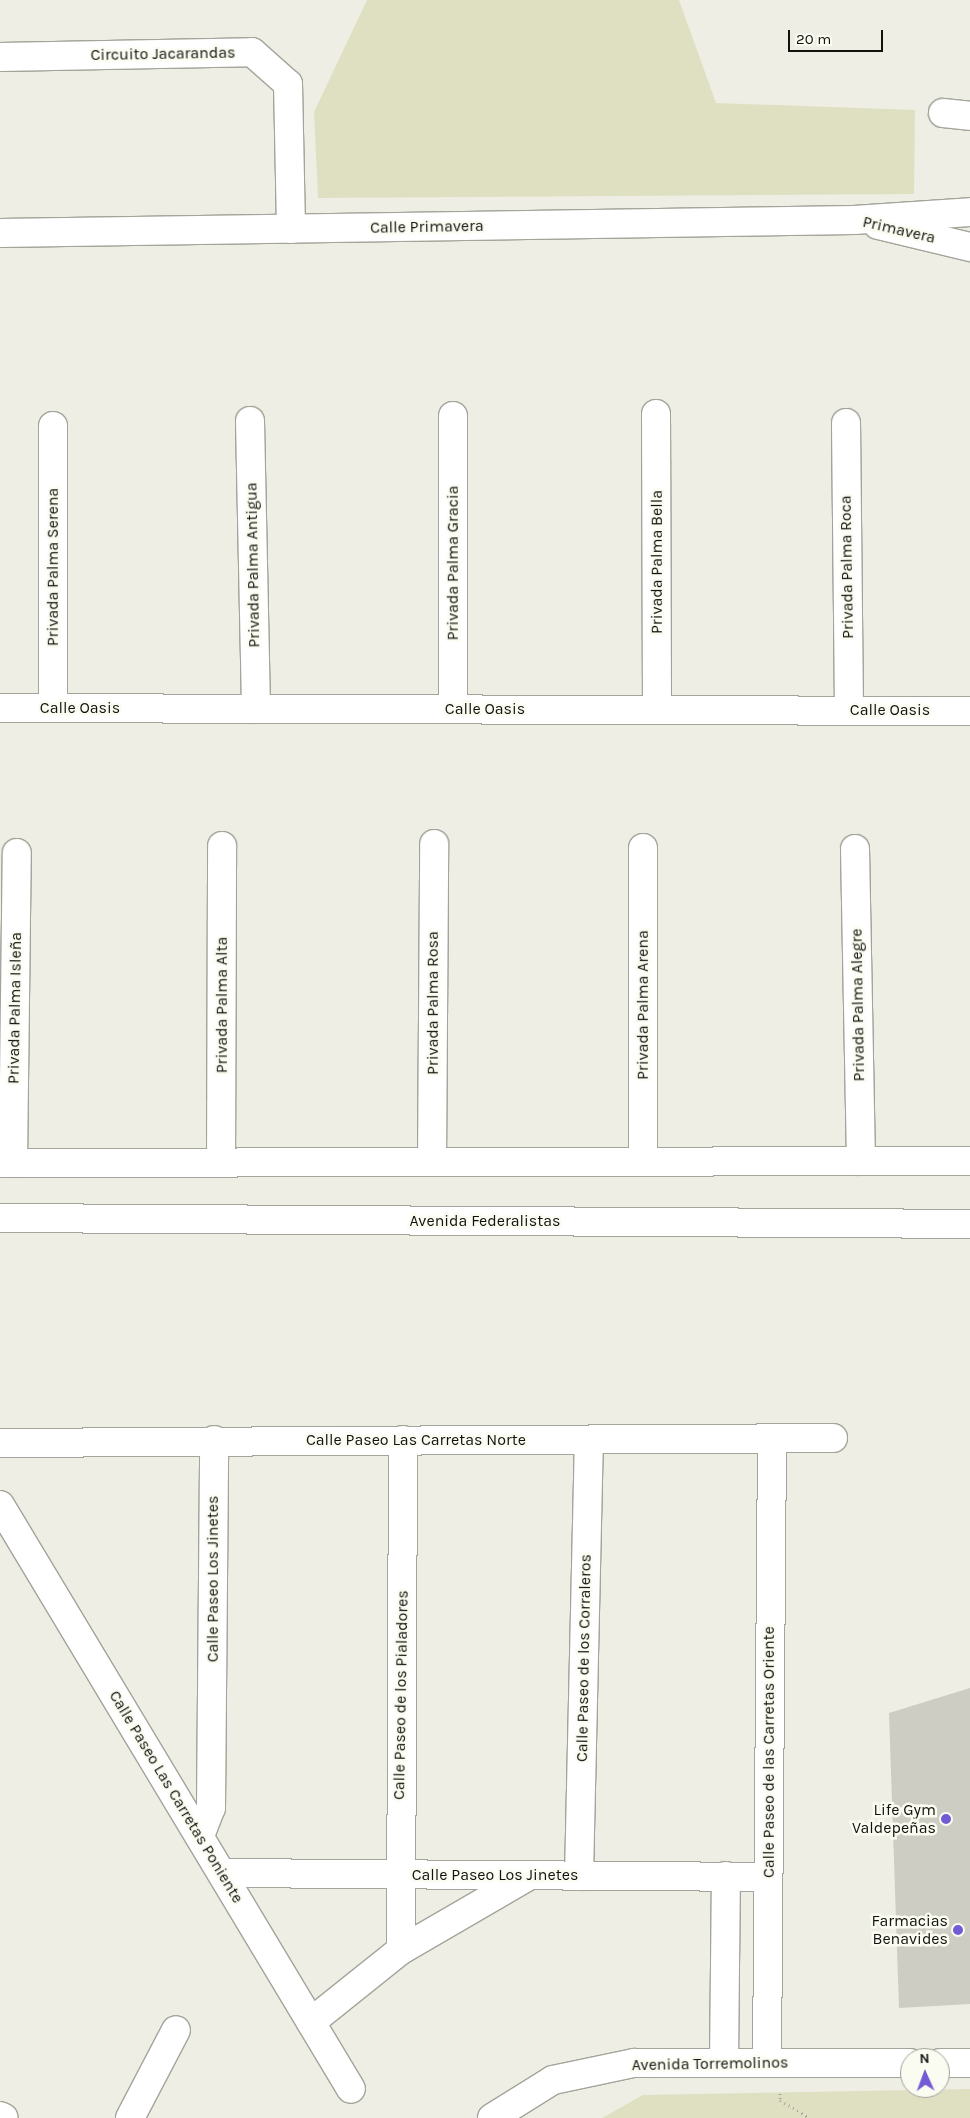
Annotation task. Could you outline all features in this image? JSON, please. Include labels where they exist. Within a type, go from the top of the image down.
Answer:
[{"type":"street","name":"Circuito Jacarandas","points":[[0,57],[252,52],[288,84],[291,229]]},
{"type":"street","points":[[943,113],[970,116]]},
{"type":"street","name":"Primavera","points":[[854,220],[970,212]]},
{"type":"street","name":"Calle Primavera","points":[[0,233],[854,220]]},
{"type":"street","name":"Primavera","points":[[854,220],[970,247]]},
{"type":"street","name":"Privada Palma Bella","points":[[656,414],[657,710]]},
{"type":"street","name":"Privada Palma Gracia","points":[[453,416],[453,709]]},
{"type":"street","name":"Privada Palma Antigua","points":[[250,422],[256,709]]},
{"type":"street","name":"Privada Palma Roca","points":[[846,423],[849,710]]},
{"type":"street","name":"Privada Palma Serena","points":[[53,426],[53,708]]},
{"type":"street","name":"Calle Oasis","points":[[0,708],[970,711]]},
{"type":"street","name":"Privada Palma Rosa","points":[[432,1162],[434,844]]},
{"type":"street","name":"Privada Palma Alta","points":[[221,1163],[222,846]]},
{"type":"street","name":"Privada Palma Arena","points":[[643,848],[644,1162]]},
{"type":"street","name":"Privada Palma Alegre","points":[[855,848],[861,1161]]},
{"type":"street","name":"Privada Palma Isleña","points":[[7,1163],[17,853]]},
{"type":"street","points":[[7,1163],[970,1161]]},
{"type":"street","name":"Avenida Federalistas","points":[[0,1218],[970,1224]]},
{"type":"street","name":"Calle Paseo Las Carretas Norte","points":[[0,1443],[214,1440],[772,1441],[833,1438]]},
{"type":"street","name":"Calle Paseo Los Jinetes","points":[[200,1836],[211,1808],[214,1440]]},
{"type":"street","name":"Calle Paseo de los Pialadores","points":[[401,1950],[399,1875],[404,1440]]},
{"type":"street","name":"Calle Paseo de los Corraleros","points":[[579,1876],[589,1440]]},
{"type":"street","name":"Calle Paseo de las Carretas Oriente","points":[[767,2062],[772,1441]]},
{"type":"street","name":"Calle Paseo Las Carretas Poniente","points":[[0,1506],[351,2089]]},
{"type":"street","name":"Calle Paseo Los Jinetes","points":[[222,1873],[768,1877]]},
{"type":"street","points":[[311,2022],[401,1950],[531,1875]]},
{"type":"street","points":[[724,2062],[726,1876]]},
{"type":"street","points":[[130,2118],[176,2030]]},
{"type":"street","name":"Avenida Torremolinos","points":[[492,2118],[553,2080],[634,2063],[900,2062]]},
{"type":"street","points":[[950,2062],[970,2062]]},
{"type":"street","points":[[0,2116],[4,2118]]},
{"type":"green space","points":[[367,0],[679,0],[716,103],[915,110],[914,194],[318,198],[314,112]]},
{"type":"green space","points":[[950,2089],[970,2089],[970,2118],[602,2118],[643,2095],[900,2090],[900,2098],[950,2098]]},
{"type":"building","points":[[970,1688],[970,2004],[899,2008],[889,1713]]},
{"type":"place","name":"Life Gym Valdepeñas","points":[[946,1819]]},
{"type":"place","name":"Farmacias Benavides","points":[[958,1930]]}]
